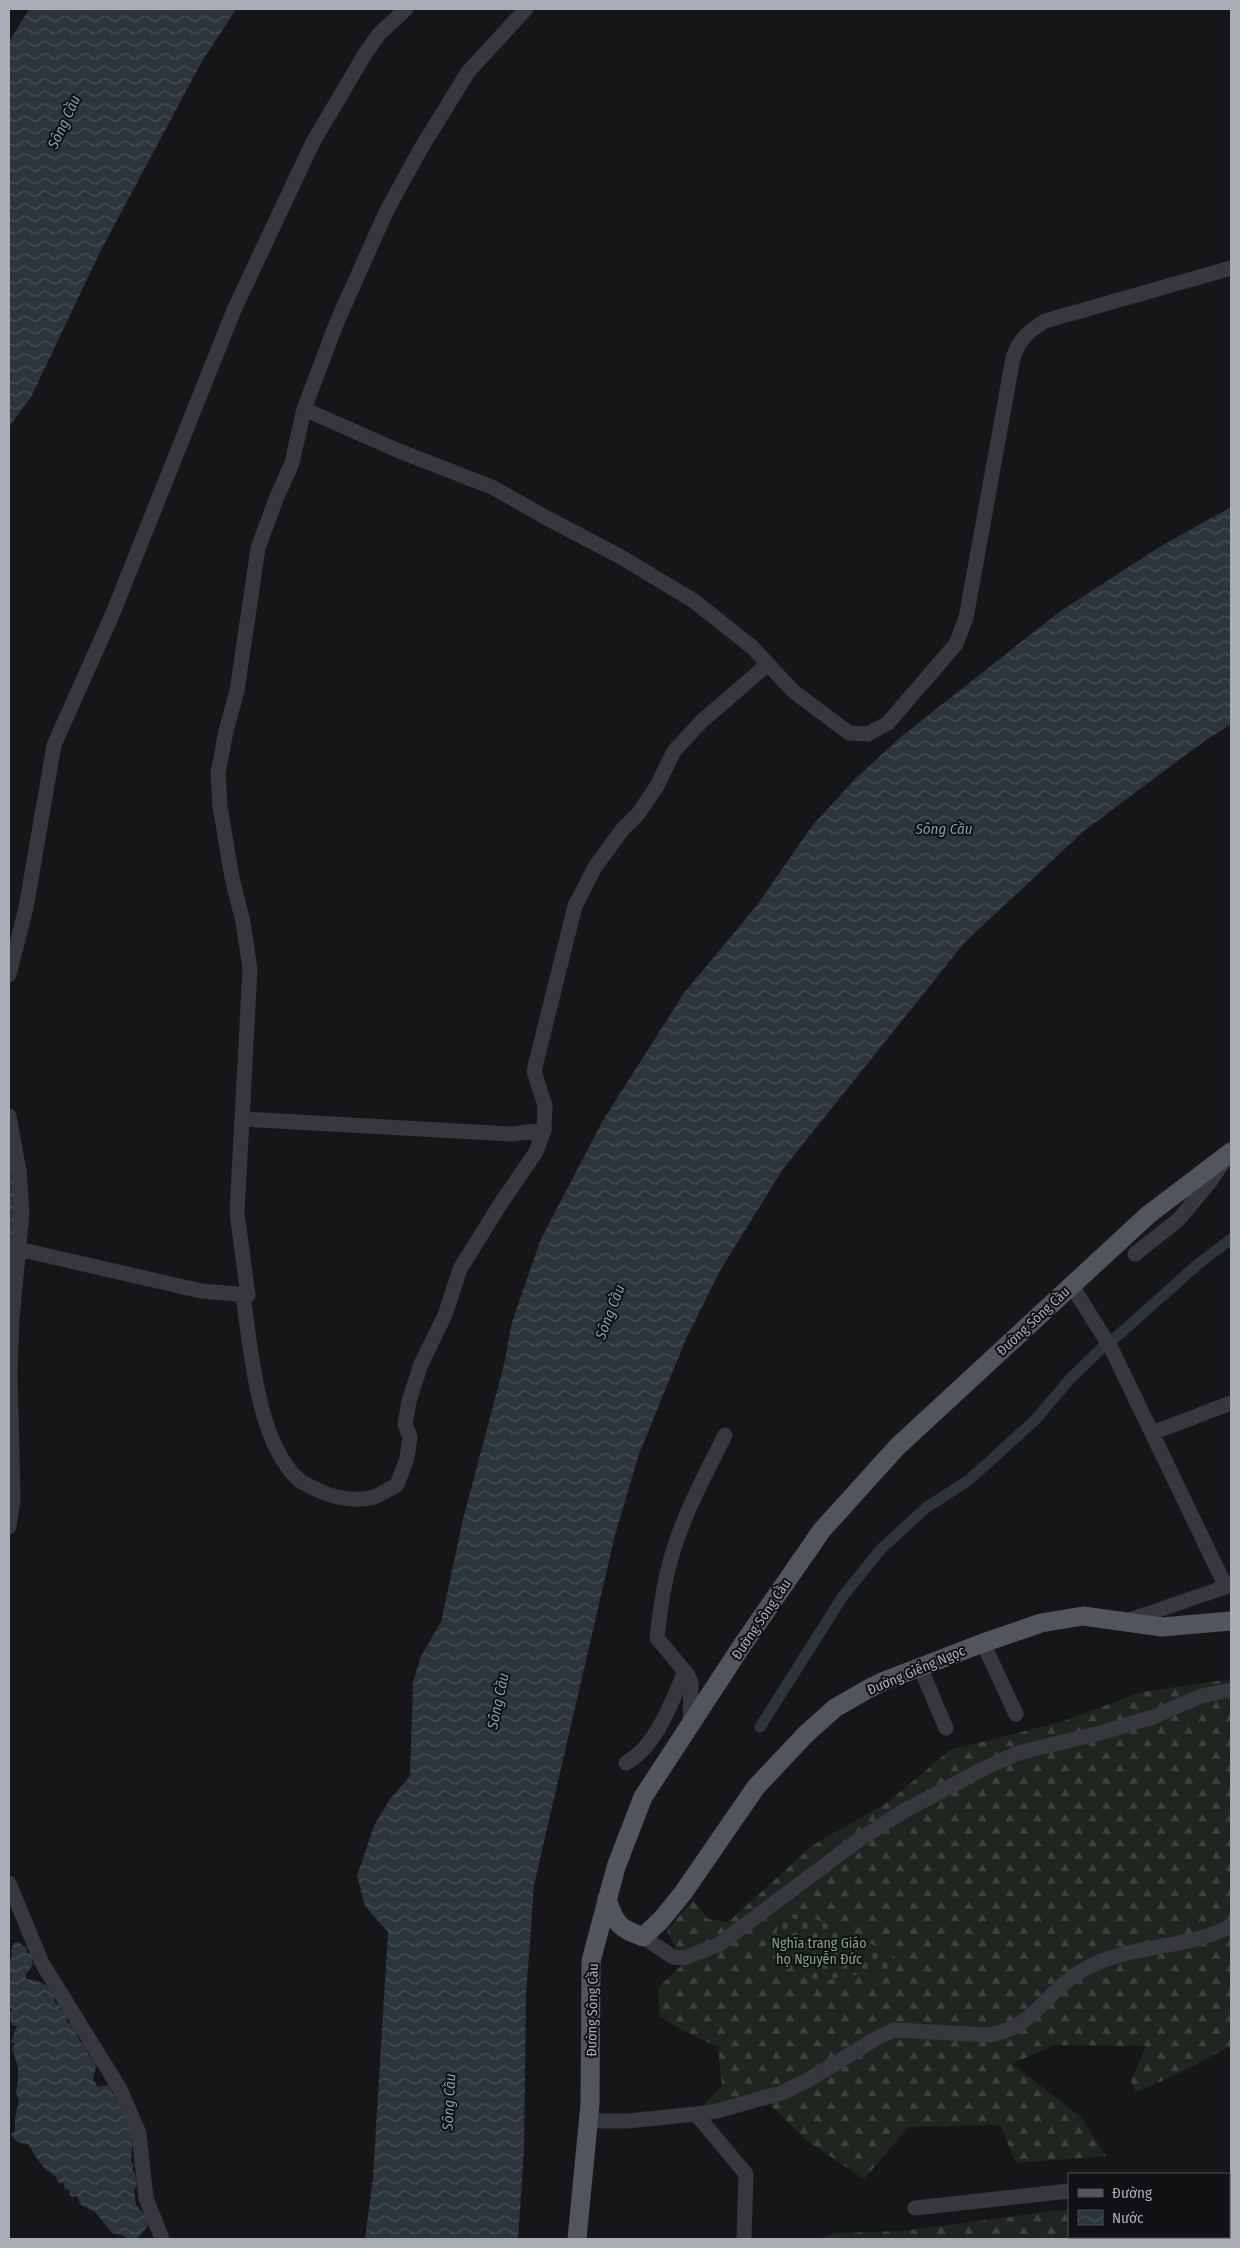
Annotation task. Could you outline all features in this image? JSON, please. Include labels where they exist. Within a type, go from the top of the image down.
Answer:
[{"type":"main road","name":"Đường Sông Cầu","points":[[577,2239],[589,2121],[591,1961],[616,1867],[643,1797],[690,1724],[822,1530],[897,1447],[1148,1215],[1230,1154]]},
{"type":"main road","name":"Đường Giếng Ngọc","points":[[643,1937],[656,1926],[683,1893],[756,1787],[806,1734],[835,1708],[884,1681],[983,1642],[1042,1624],[1082,1616],[1162,1627],[1231,1621]]},
{"type":"main road","points":[[607,1899],[613,1916],[620,1927],[643,1937]]},
{"type":"street","points":[[10,965],[26,908],[54,745],[113,613],[234,310],[309,151],[365,54],[379,34],[406,9]]},
{"type":"street","points":[[18,1249],[201,1292],[248,1296],[237,1213],[250,968],[220,806],[218,773],[226,731],[237,691],[258,548],[292,463],[304,409],[337,322],[386,212],[420,150],[468,72],[526,9]]},
{"type":"street","points":[[304,409],[399,451],[492,487],[621,557],[694,601],[752,647],[793,691],[849,733],[868,734],[888,723],[956,644],[964,625],[1013,358],[1022,338],[1032,328],[1045,321],[1231,268]]},
{"type":"street","points":[[243,1296],[258,1394],[269,1432],[285,1463],[298,1480],[324,1493],[344,1498],[373,1497],[397,1484],[407,1458],[410,1437],[405,1425],[409,1401],[421,1364],[445,1315],[460,1269],[501,1203],[536,1152],[544,1130],[545,1106],[534,1071],[575,906],[594,867],[622,830],[638,814],[657,786],[674,751],[702,721],[768,664]]},
{"type":"street","points":[[9,1117],[19,1171],[22,1213],[12,1320],[10,1372],[13,1500],[9,1527]]},
{"type":"street","points":[[243,1119],[512,1134],[544,1130]]},
{"type":"street","points":[[1135,1254],[1178,1220],[1209,1184],[1230,1154]]},
{"type":"street","points":[[1072,1286],[1111,1348],[1229,1586],[1231,1601]]},
{"type":"street","points":[[1152,1433],[1231,1403]]},
{"type":"street","points":[[690,1724],[691,1682],[657,1638],[664,1591],[678,1534],[725,1435]]},
{"type":"street","points":[[1124,1622],[1229,1586]]},
{"type":"street","points":[[983,1642],[1016,1714]]},
{"type":"street","points":[[920,1667],[946,1728]]},
{"type":"street","points":[[626,1763],[634,1758],[650,1741],[685,1672]]},
{"type":"street","points":[[643,1937],[673,1957],[684,1958],[718,1945],[829,1861],[894,1817],[985,1768],[1018,1753],[1100,1733],[1153,1717],[1201,1696],[1231,1690]]},
{"type":"street","points":[[9,1883],[42,1963],[120,2088],[139,2133],[146,2198],[162,2239]]},
{"type":"street","points":[[589,2121],[628,2121],[696,2114],[792,2089],[877,2038],[894,2030],[989,2035],[1002,2032],[1016,2027],[1031,2016],[1060,1987],[1079,1972],[1111,1958],[1156,1946],[1203,1938],[1231,1926]]},
{"type":"street","points":[[696,2114],[746,2174],[744,2239]]},
{"type":"street","points":[[915,2208],[1068,2191]]},
{"type":"green space","points":[[1231,1679],[1231,2046],[1178,2074],[1136,2092],[1131,2081],[1146,2046],[1054,2045],[1012,2064],[1081,2117],[1106,2156],[1016,2163],[1000,2125],[908,2127],[864,2179],[807,2141],[761,2096],[704,2105],[722,2086],[718,2047],[680,2029],[659,2016],[658,1988],[683,1964],[667,1930],[693,1900],[708,1919],[728,1922],[813,1845],[888,1802],[950,1750],[1064,1721],[1141,1692]]},
{"type":"green space","name":"Nghĩa trang Giáo họ Nguyễn Đức","points":[[794,1914],[816,1919],[882,1949],[894,1956],[899,1968],[819,1981],[799,1974],[776,1934],[780,1919]]},
{"type":"green space","points":[[1068,2209],[1068,2238],[1142,2239],[818,2239],[836,2233],[902,2231]]},
{"type":"green space","points":[[1231,2225],[1231,2239],[1142,2239],[1230,2238]]},
{"type":"water","name":"Sông Cầu","points":[[29,9],[236,9],[201,63],[100,252],[31,397],[9,427],[9,42]]},
{"type":"water","name":"Sông Cầu","points":[[1231,507],[1231,724],[1203,742],[1085,830],[965,942],[783,1169],[721,1269],[686,1339],[639,1454],[615,1535],[534,1885],[526,1995],[524,2150],[518,2239],[365,2239],[373,2177],[388,1932],[365,1906],[357,1876],[374,1826],[390,1799],[410,1776],[413,1682],[421,1656],[441,1622],[463,1519],[504,1365],[512,1322],[541,1239],[602,1122],[684,993],[757,905],[812,826],[855,779],[902,736],[1059,612],[1161,546]]},
{"type":"water","points":[[9,1143],[12,1151],[10,1166],[16,1174],[16,1209],[9,1305]]},
{"type":"water","points":[[18,1942],[27,1948],[27,1953],[31,1954],[33,1965],[26,1974],[26,1979],[42,1983],[50,1989],[55,2003],[60,2005],[61,2010],[66,2012],[67,2022],[73,2026],[80,2042],[85,2045],[89,2056],[94,2060],[96,2067],[93,2079],[98,2087],[109,2085],[116,2100],[120,2102],[133,2135],[131,2161],[134,2165],[132,2170],[135,2173],[137,2185],[134,2190],[136,2205],[146,2216],[148,2226],[137,2239],[128,2239],[122,2235],[112,2233],[95,2212],[81,2205],[77,2196],[71,2197],[69,2190],[65,2189],[64,2184],[58,2182],[56,2177],[44,2167],[28,2144],[18,2142],[11,2134],[15,2132],[15,2118],[19,2101],[16,2093],[18,2068],[12,2048],[15,2044],[11,2042],[17,2026],[12,2025],[9,2012],[12,2009],[9,2006],[9,1961],[12,1957],[11,1950],[14,1943]]},
{"type":"waterway","points":[[1115,1338],[1197,1265],[1231,1239]]},
{"type":"waterway","points":[[760,1727],[843,1596],[882,1548],[927,1507],[969,1480],[1035,1420],[1070,1379],[1102,1348]]}]
